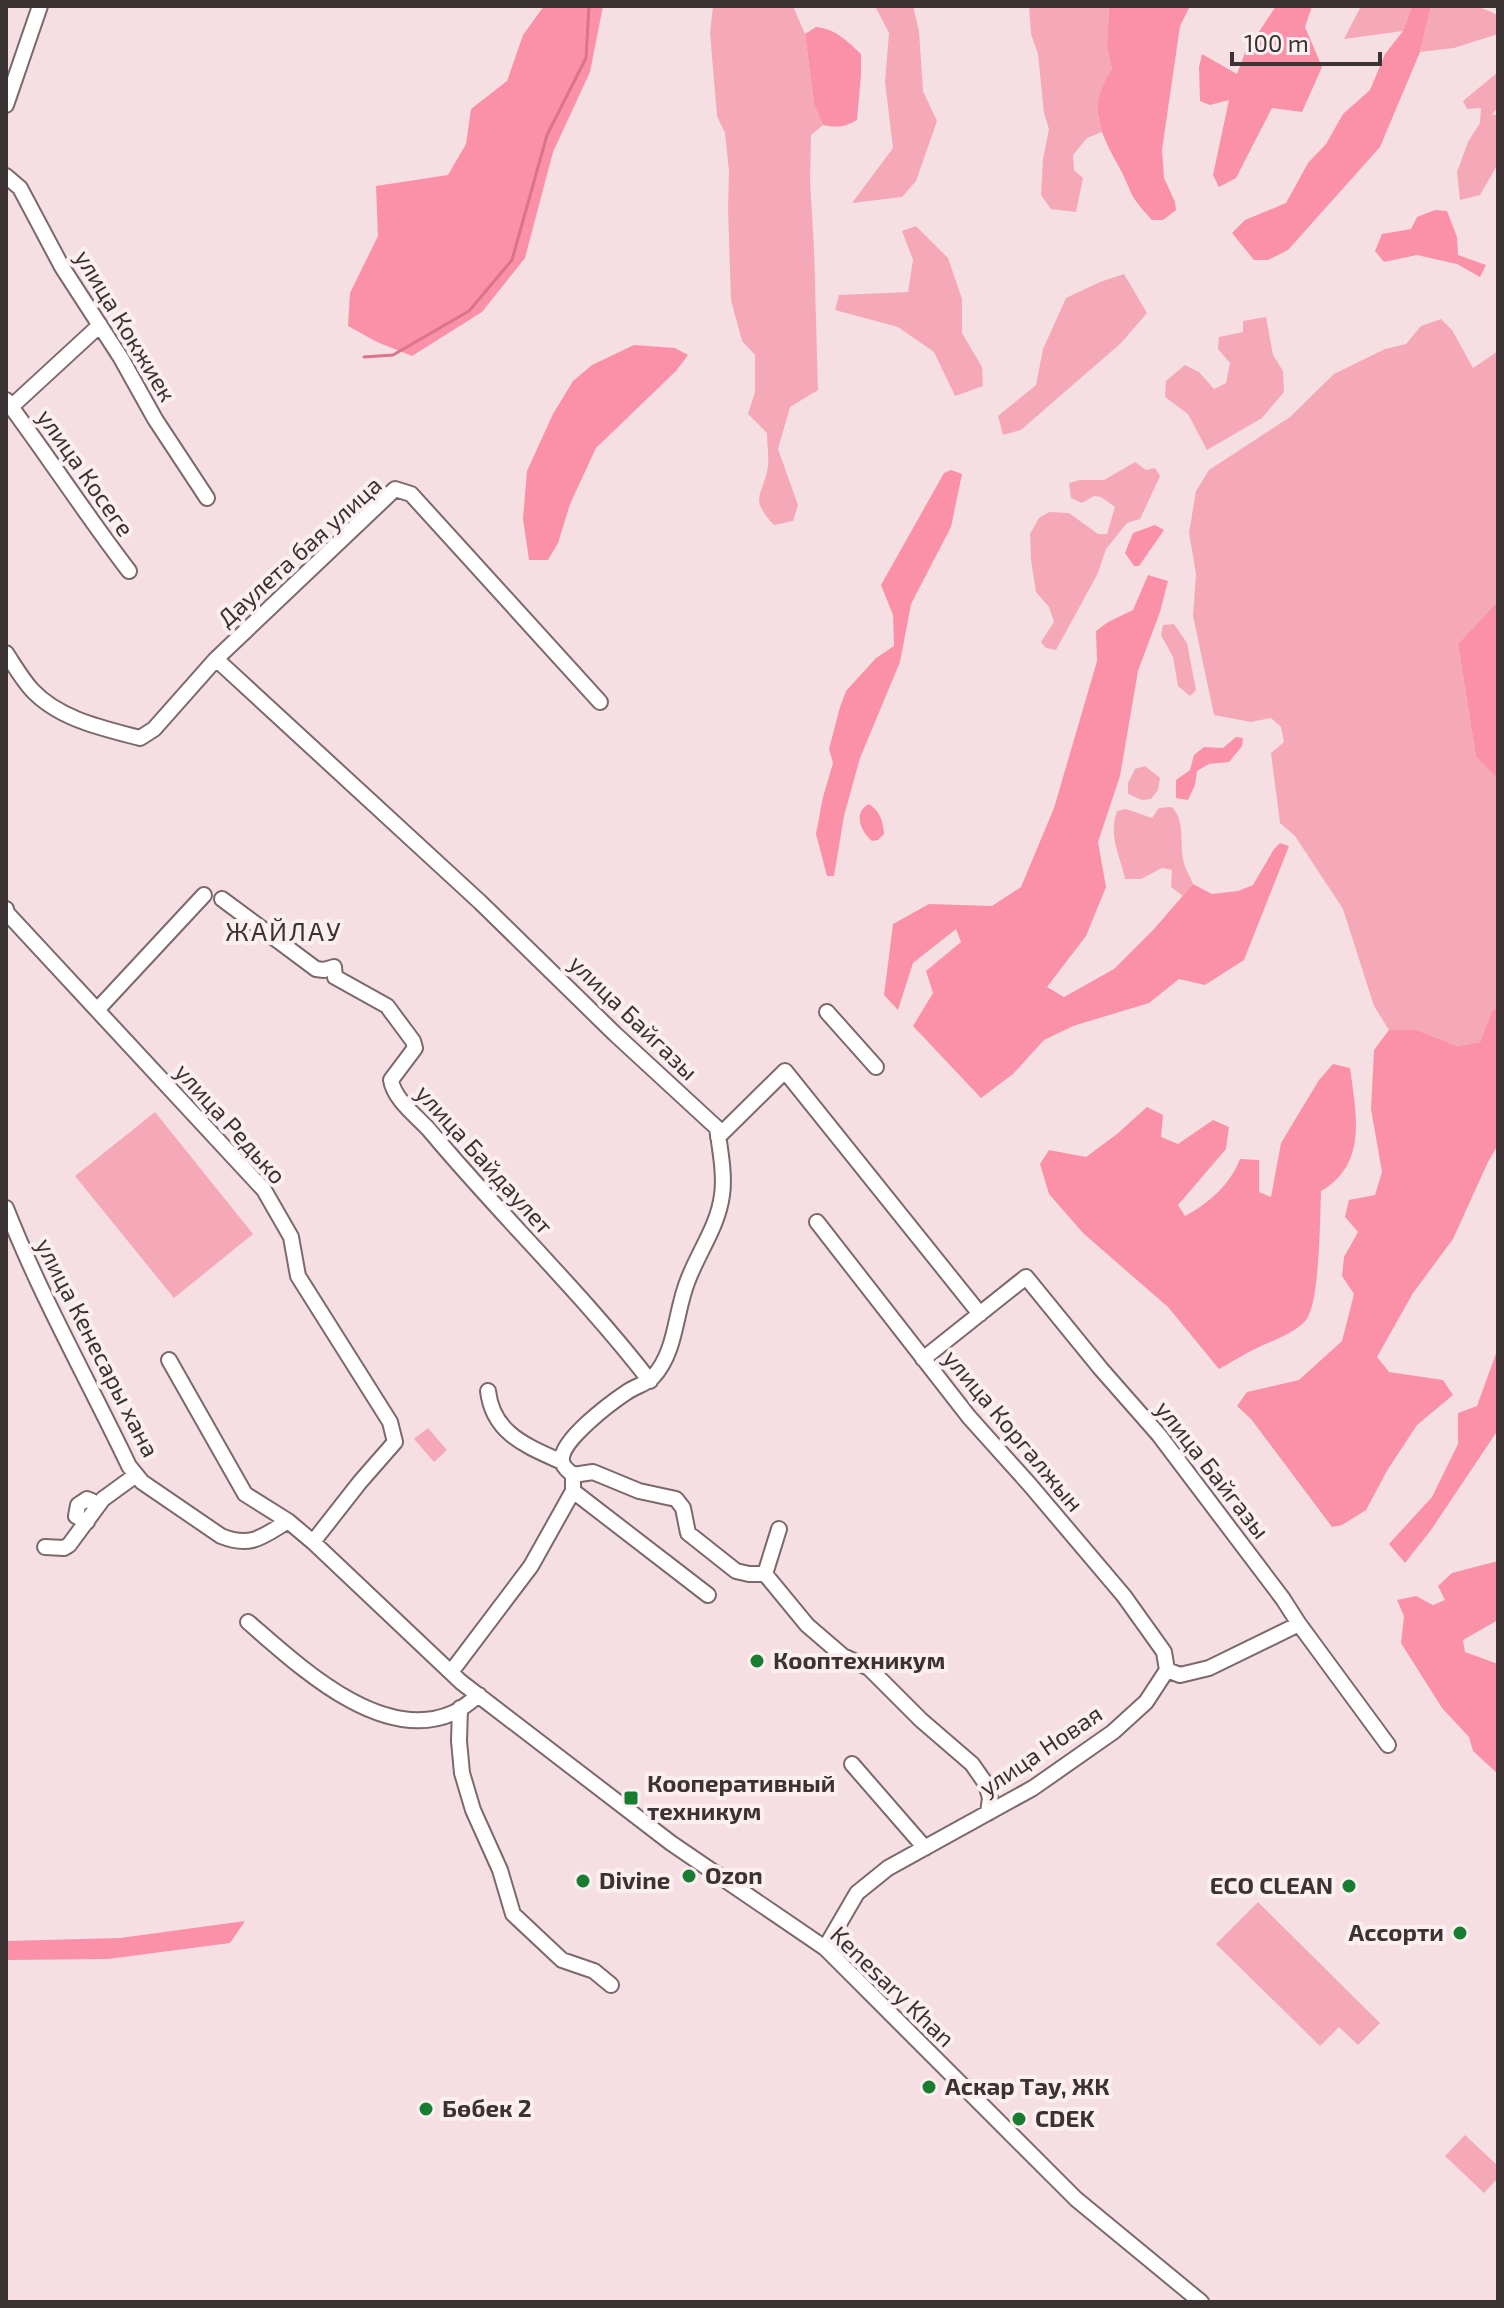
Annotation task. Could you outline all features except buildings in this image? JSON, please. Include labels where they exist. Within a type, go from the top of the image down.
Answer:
[{"type":"street","points":[[6,105],[40,6]]},
{"type":"street","name":"улица Кокжиек","points":[[6,176],[20,188],[62,267],[207,498]]},
{"type":"street","points":[[9,404],[100,325]]},
{"type":"street","name":"улица Косеге","points":[[9,404],[129,571]]},
{"type":"street","name":"Даулета бая улица","points":[[6,653],[31,690],[58,711],[98,728],[140,738],[154,729],[216,659],[395,489],[411,494],[600,702]]},
{"type":"street","name":"улица Байгазы","points":[[216,659],[480,902],[717,1128],[718,1137]]},
{"type":"street","points":[[97,1010],[204,895]]},
{"type":"street","name":"улица Байдаулет","points":[[222,899],[316,969],[334,967],[335,977],[387,1006],[415,1048],[391,1080],[394,1092],[615,1335],[650,1381]]},
{"type":"street","name":"улица Редько","points":[[6,909],[264,1190],[291,1237],[298,1276],[390,1422],[395,1442],[313,1542]]},
{"type":"street","points":[[827,1012],[876,1067]]},
{"type":"street","points":[[562,1462],[568,1446],[590,1421],[610,1403],[650,1381],[661,1367],[674,1333],[688,1279],[704,1249],[720,1207],[723,1191],[718,1137],[785,1071],[980,1314]]},
{"type":"street","name":"улица Кенесары хана","points":[[6,1208],[18,1239],[129,1466],[142,1482],[221,1536],[235,1542],[256,1541],[288,1521]]},
{"type":"street","name":"улица Коргалжын","points":[[817,1222],[969,1417],[1124,1596],[1164,1652],[1167,1670]]},
{"type":"street","name":"улица Байгазы","points":[[923,1359],[1026,1277],[1159,1435],[1388,1745]]},
{"type":"street","name":"Kenesary Khan","points":[[169,1360],[245,1494],[288,1521],[313,1542],[479,1695],[671,1843],[825,1948],[1076,2199],[1201,2302]]},
{"type":"street","points":[[451,1672],[531,1566],[573,1491],[573,1475],[562,1462],[526,1447],[506,1430],[490,1408],[488,1391]]},
{"type":"street","points":[[573,1475],[593,1472],[639,1491],[676,1499],[683,1508],[688,1533],[736,1571],[765,1574]]},
{"type":"street","points":[[45,1547],[64,1548],[69,1545],[87,1522],[76,1516],[78,1505],[87,1499],[96,1508],[103,1499],[136,1475]]},
{"type":"street","points":[[573,1491],[708,1595]]},
{"type":"street","points":[[765,1574],[779,1529]]},
{"type":"street","points":[[765,1574],[807,1625],[843,1656],[869,1668],[921,1720],[972,1764],[986,1784],[990,1798],[988,1813]]},
{"type":"street","points":[[248,1622],[310,1675],[347,1700],[397,1718],[421,1720],[452,1713],[479,1695]]},
{"type":"street","points":[[1167,1670],[1180,1675],[1209,1668],[1299,1624]]},
{"type":"street","name":"улица Новая","points":[[825,1948],[857,1893],[888,1868],[1033,1788],[1113,1732],[1146,1702],[1167,1670]]},
{"type":"street","points":[[460,1708],[462,1773],[473,1810],[500,1870],[513,1914],[562,1960],[594,1971],[611,1985]]},
{"type":"street","points":[[852,1764],[925,1848]]},
{"type":"shaded area","points":[[544,6],[603,6],[590,72],[553,152],[525,258],[482,312],[412,356],[348,326],[350,293],[378,236],[376,186],[448,175],[466,144],[471,109],[507,81],[523,35]]},
{"type":"shaded area","points":[[713,6],[793,6],[805,34],[814,104],[823,125],[811,135],[810,181],[818,390],[790,407],[778,449],[798,505],[793,521],[774,525],[759,502],[768,466],[767,433],[748,414],[755,392],[755,355],[742,341],[731,300],[729,171],[725,133],[717,116],[710,33]]},
{"type":"shaded area","points":[[875,6],[913,6],[919,31],[923,91],[937,121],[916,181],[902,197],[852,203],[893,148],[885,82],[889,33]]},
{"type":"shaded area","points":[[1029,6],[1109,6],[1107,48],[1112,69],[1098,118],[1102,132],[1087,138],[1073,155],[1074,170],[1083,178],[1076,212],[1051,209],[1041,195],[1049,129],[1044,113],[1038,54],[1031,34]]},
{"type":"shaded area","points":[[1109,6],[1190,6],[1180,26],[1162,150],[1164,178],[1176,210],[1163,220],[1152,220],[1134,198],[1101,130],[1098,107],[1104,83],[1112,69],[1107,48]]},
{"type":"shaded area","points":[[1276,6],[1312,6],[1305,27],[1322,67],[1302,112],[1272,108],[1236,178],[1219,187],[1213,175],[1229,100],[1210,105],[1200,101],[1199,67],[1202,54],[1237,74],[1245,53]]},
{"type":"shaded area","points":[[1361,6],[1412,6],[1403,31],[1344,39]]},
{"type":"shaded area","points":[[1412,6],[1431,6],[1420,52],[1380,147],[1288,250],[1268,260],[1254,260],[1232,233],[1245,220],[1286,203],[1308,163],[1326,144],[1343,114],[1370,90],[1385,54],[1403,31]]},
{"type":"shaded area","points":[[1431,6],[1477,6],[1498,15],[1498,34],[1454,48],[1420,52]]},
{"type":"shaded area","points":[[816,27],[835,33],[861,54],[857,120],[845,125],[823,125],[814,104],[805,34]]},
{"type":"shaded area","points":[[1498,72],[1498,107],[1492,115],[1498,114],[1498,164],[1480,195],[1460,200],[1457,172],[1468,142],[1480,123],[1481,108],[1467,109],[1463,101]]},
{"type":"shaded area","points":[[1435,210],[1447,211],[1457,237],[1458,255],[1486,265],[1480,277],[1457,264],[1417,255],[1384,262],[1375,251],[1382,234],[1411,229],[1417,217]]},
{"type":"shaded area","points":[[916,226],[948,258],[962,299],[962,333],[982,367],[983,386],[955,396],[934,352],[898,327],[835,310],[839,295],[908,292],[913,260],[902,231]]},
{"type":"shaded area","points":[[1124,274],[1147,313],[1121,343],[1021,430],[1003,435],[998,416],[1036,385],[1043,349],[1066,298]]},
{"type":"shaded area","points":[[1266,317],[1273,355],[1283,371],[1284,392],[1262,418],[1207,450],[1188,414],[1165,397],[1166,381],[1185,365],[1199,372],[1214,389],[1226,383],[1230,363],[1218,349],[1219,337],[1243,332],[1243,321]]},
{"type":"shaded area","points":[[1441,319],[1452,330],[1473,368],[1498,351],[1498,601],[1458,644],[1476,757],[1498,779],[1498,1007],[1492,1011],[1480,1042],[1457,1046],[1417,1030],[1389,1030],[1374,1006],[1343,909],[1295,836],[1280,823],[1271,753],[1284,742],[1281,727],[1271,718],[1251,722],[1214,715],[1193,616],[1196,574],[1189,533],[1196,491],[1209,470],[1290,417],[1334,374],[1385,349],[1406,344],[1421,326]]},
{"type":"shaded area","points":[[634,345],[675,348],[688,355],[676,371],[596,448],[570,504],[558,543],[548,560],[529,560],[523,519],[527,471],[553,414],[573,381],[592,365]]},
{"type":"shaded area","points":[[1135,462],[1146,470],[1155,468],[1160,476],[1140,519],[1127,523],[1106,549],[1098,573],[1056,650],[1046,648],[1041,642],[1054,622],[1049,607],[1036,592],[1030,534],[1039,518],[1049,512],[1069,513],[1098,534],[1107,534],[1115,507],[1101,497],[1094,496],[1082,503],[1071,498],[1069,483],[1104,480]]},
{"type":"shaded area","points":[[951,470],[962,474],[951,527],[911,604],[900,662],[860,758],[844,816],[834,876],[827,876],[816,834],[833,763],[829,749],[840,707],[846,691],[876,658],[894,646],[893,615],[881,585],[944,473]]},
{"type":"shaded area","points":[[1155,525],[1164,530],[1139,566],[1134,566],[1125,553],[1133,533]]},
{"type":"shaded area","points":[[1148,575],[1168,581],[1138,671],[1120,776],[1098,842],[1106,887],[1086,936],[1047,987],[1064,997],[1114,969],[1193,884],[1212,894],[1238,891],[1253,885],[1280,843],[1289,846],[1244,960],[1205,985],[1179,979],[1149,1003],[1073,1026],[1044,1040],[1013,1074],[981,1098],[913,1026],[933,993],[926,971],[961,942],[956,929],[913,963],[898,1010],[884,995],[893,924],[929,904],[992,906],[1021,887],[1054,808],[1097,661],[1096,631],[1133,610]]},
{"type":"shaded area","points":[[1498,601],[1498,779],[1476,757],[1458,644]]},
{"type":"shaded area","points":[[1174,624],[1187,643],[1196,690],[1190,696],[1178,686],[1173,657],[1161,635],[1163,625]]},
{"type":"shaded area","points":[[1236,737],[1243,738],[1242,746],[1229,762],[1209,764],[1197,771],[1188,800],[1176,798],[1176,780],[1190,770],[1194,755],[1204,747],[1223,748]]},
{"type":"shaded area","points":[[1145,766],[1160,778],[1158,790],[1151,799],[1142,800],[1128,794],[1128,783],[1135,769]]},
{"type":"shaded area","points":[[869,804],[880,817],[884,834],[872,841],[860,822],[861,812]]},
{"type":"shaded area","points":[[1172,807],[1179,818],[1184,862],[1193,884],[1183,896],[1171,887],[1172,870],[1162,868],[1141,879],[1125,879],[1114,837],[1117,811],[1126,809],[1152,818],[1159,808]]},
{"type":"shaded area","points":[[1498,1007],[1498,1145],[1453,1239],[1413,1293],[1377,1357],[1389,1372],[1443,1380],[1453,1395],[1417,1425],[1366,1510],[1342,1525],[1332,1527],[1251,1419],[1237,1406],[1247,1392],[1299,1380],[1342,1341],[1354,1294],[1342,1276],[1344,1257],[1358,1232],[1345,1217],[1349,1200],[1375,1195],[1382,1172],[1371,1109],[1374,1050],[1389,1030],[1417,1030],[1457,1046],[1480,1042],[1492,1011]]},
{"type":"shaded area","points":[[1333,1064],[1350,1068],[1355,1103],[1355,1137],[1346,1167],[1336,1180],[1321,1191],[1318,1258],[1311,1311],[1296,1329],[1219,1369],[1168,1307],[1084,1234],[1049,1194],[1040,1164],[1049,1150],[1086,1157],[1147,1107],[1163,1115],[1161,1137],[1178,1144],[1213,1120],[1229,1127],[1226,1149],[1178,1205],[1185,1216],[1218,1192],[1231,1177],[1240,1159],[1259,1160],[1259,1192],[1271,1197],[1281,1143],[1319,1080]]},
{"type":"shaded area","points":[[155,1112],[253,1234],[174,1298],[75,1176]]},
{"type":"shaded area","points":[[1498,1348],[1498,1430],[1405,1563],[1389,1544],[1432,1497],[1458,1444],[1458,1413],[1477,1406]]},
{"type":"shaded area","points":[[428,1428],[447,1450],[434,1462],[414,1439]]},
{"type":"shaded area","points":[[1498,1561],[1498,1620],[1463,1640],[1465,1652],[1498,1664],[1498,1774],[1473,1751],[1469,1737],[1442,1708],[1401,1643],[1404,1616],[1397,1600],[1416,1596],[1433,1605],[1445,1600],[1438,1586],[1452,1573]]},
{"type":"shaded area","points":[[1258,1902],[1380,2023],[1358,2045],[1339,2027],[1320,2046],[1216,1944]]},
{"type":"shaded area","points":[[245,1921],[230,1943],[108,1959],[6,1960],[6,1941],[120,1938]]},
{"type":"shaded area","points":[[1465,2135],[1498,2166],[1498,2178],[1484,2193],[1445,2156]]},
{"type":"waterway","points":[[364,357],[393,355],[469,311],[512,260],[547,135],[586,58],[589,6]]},
{"type":"place","name":"Кооптехникум","points":[[757,1661]]},
{"type":"place","name":"Кооперативный техникум","points":[[631,1798]]},
{"type":"place","name":"Ozon","points":[[689,1876]]},
{"type":"place","name":"Divine","points":[[583,1881]]},
{"type":"place","name":"ECO CLEAN","points":[[1349,1886]]},
{"type":"place","name":"Ассорти","points":[[1460,1933]]},
{"type":"place","name":"Аскар Тау, ЖК","points":[[929,2087]]},
{"type":"place","name":"Бөбек 2","points":[[426,2109]]},
{"type":"place","name":"CDEK","points":[[1019,2119]]},
{"type":"district","name":"ЖАЙЛАУ","points":[[284,932]]}]
